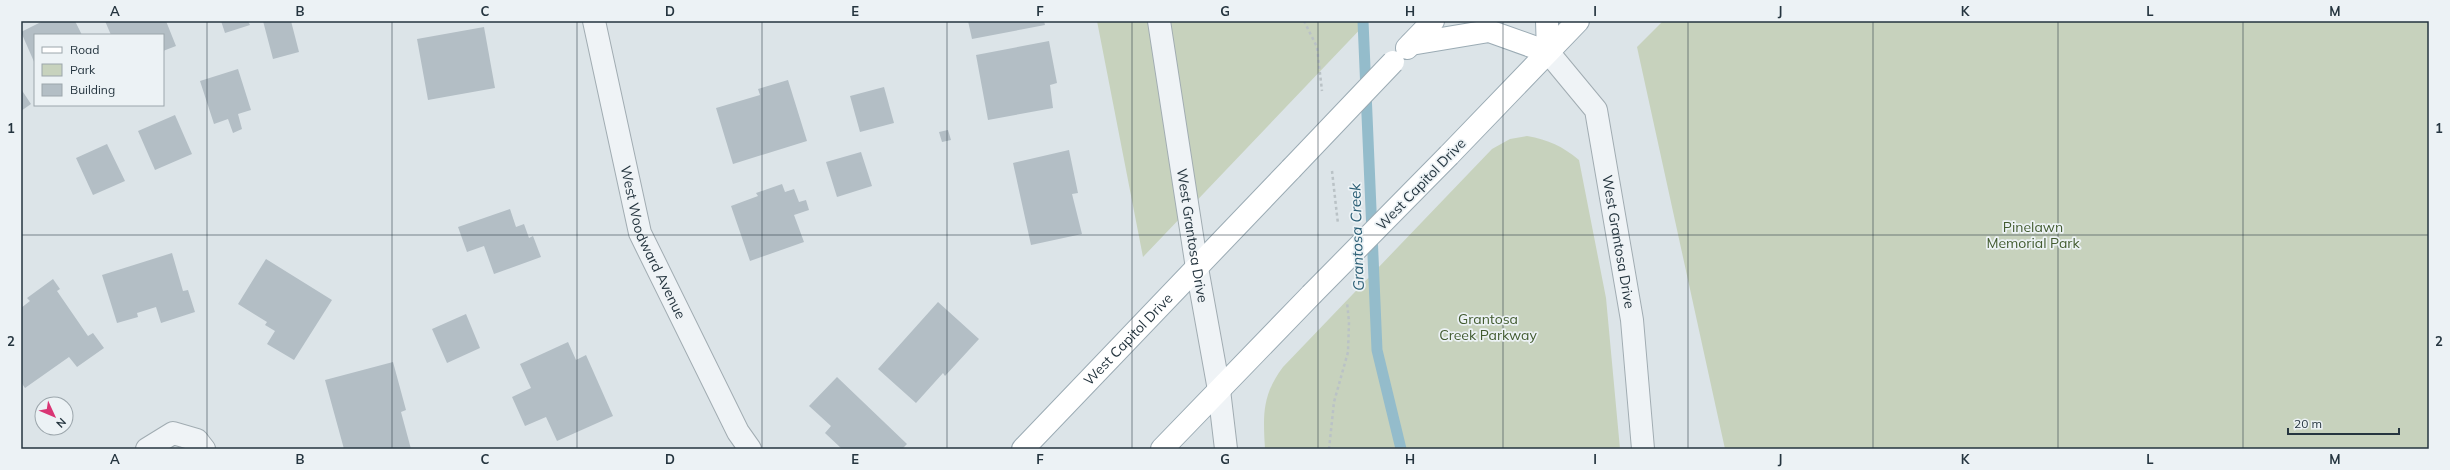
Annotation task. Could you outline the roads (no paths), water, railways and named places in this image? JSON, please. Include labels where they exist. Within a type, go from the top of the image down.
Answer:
[{"type":"main road","name":"West Capitol Drive","points":[[1023,449],[1433,21]]},
{"type":"main road","points":[[1411,44],[1489,31],[1548,52],[1547,21]]},
{"type":"main road","name":"West Capitol Drive","points":[[1162,449],[1578,21]]},
{"type":"street","name":"West Woodward Avenue","points":[[594,21],[640,233],[738,432],[750,449]]},
{"type":"street","name":"West Grantosa Drive","points":[[1159,21],[1197,268],[1219,390],[1226,449]]},
{"type":"street","name":"West Grantosa Drive","points":[[1548,52],[1596,110],[1632,320],[1643,449]]},
{"type":"street","points":[[147,449],[173,433],[197,440],[204,449]]},
{"type":"waterway","name":"Grantosa Creek","points":[[1363,21],[1377,350],[1401,449]]},
{"type":"park label","name":"Pinelawn Memorial Park","points":[[2033,236]]},
{"type":"park label","name":"Grantosa Creek Parkway","points":[[1488,328]]}]
